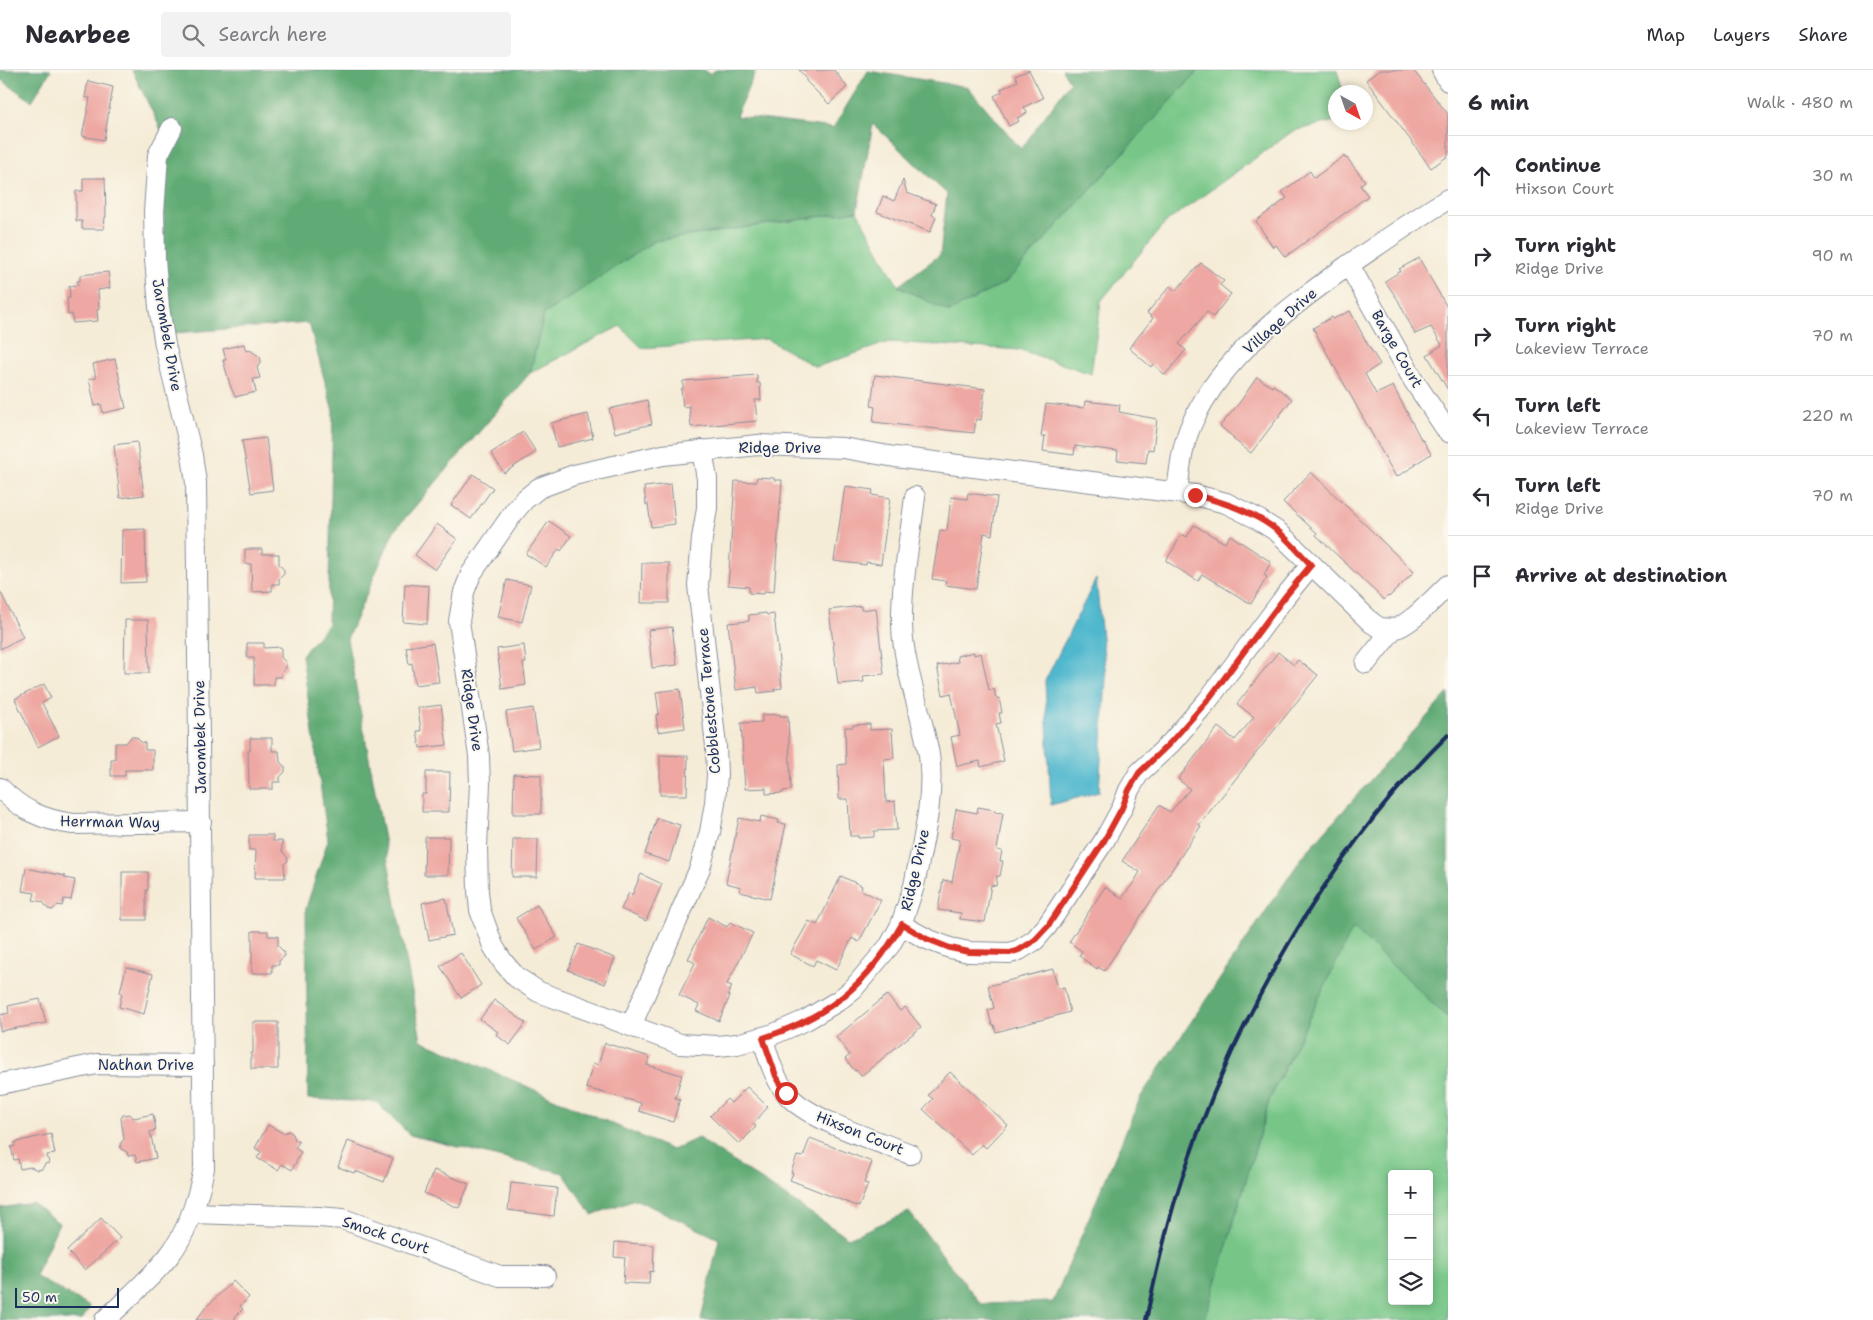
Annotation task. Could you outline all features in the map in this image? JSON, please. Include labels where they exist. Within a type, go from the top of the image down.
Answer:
[{"type":"street","points":[[1442,70],[1448,82]]},
{"type":"street","name":"Jarombek Drive","points":[[105,1320],[169,1256],[192,1213],[204,1168],[196,483],[192,455],[165,345],[159,307],[155,260],[154,212],[158,155],[172,128]]},
{"type":"street","name":"Village Drive","points":[[1177,492],[1182,450],[1192,423],[1205,398],[1222,375],[1248,346],[1268,326],[1349,265],[1396,231],[1448,199]]},
{"type":"street","name":"Barge Court","points":[[1349,265],[1414,381],[1448,432]]},
{"type":"street","name":"Ridge Drive","points":[[915,497],[902,598],[902,627],[904,646],[929,755],[931,784],[914,886],[902,924],[890,945],[866,975],[838,1001],[806,1020],[763,1038],[737,1044],[699,1046],[680,1044],[540,992],[523,983],[503,962],[486,928],[478,891],[479,756],[459,621],[460,606],[471,574],[514,512],[531,494],[547,484],[663,455],[758,445],[843,448],[895,457],[1195,495],[1226,503],[1256,518],[1278,532],[1372,624],[1380,628],[1393,629]]},
{"type":"street","name":"Cobblestone Terrace","points":[[631,1026],[700,868],[710,832],[715,804],[716,746],[698,585],[707,508],[707,479],[702,450]]},
{"type":"street","points":[[902,924],[927,939],[950,948],[969,952],[1010,953],[1035,940],[1048,926],[1104,841],[1139,773],[1170,743],[1208,700],[1311,565]]},
{"type":"street","points":[[1366,663],[1393,629],[1399,628],[1414,616],[1448,585]]},
{"type":"street","name":"Herrman Way","points":[[0,788],[20,806],[36,815],[54,821],[73,824],[201,822]]},
{"type":"street","name":"Hixson Court","points":[[763,1038],[776,1076],[786,1093],[800,1106],[816,1116],[910,1154]]},
{"type":"street","name":"Nathan Drive","points":[[0,1084],[97,1064],[203,1065]]},
{"type":"street","name":"Smock Court","points":[[192,1213],[343,1219],[500,1276],[546,1276]]},
{"type":"green space","points":[[0,70],[51,70],[32,101],[0,79]]},
{"type":"green space","points":[[132,70],[704,70],[709,74],[716,70],[756,70],[736,116],[833,128],[868,71],[968,87],[1021,149],[1070,82],[1062,70],[1199,70],[1006,282],[949,312],[898,286],[940,255],[947,194],[873,124],[857,211],[654,241],[544,314],[530,373],[394,531],[347,639],[421,1040],[672,1150],[698,1138],[848,1238],[909,1212],[981,1304],[1053,1302],[1141,1096],[1303,856],[1448,693],[1448,1018],[1353,928],[1270,1098],[1205,1320],[701,1320],[719,1239],[635,1199],[592,1215],[563,1173],[410,1135],[376,1102],[308,1099],[306,908],[328,840],[302,655],[328,624],[333,411],[309,323],[161,334],[166,140]]},
{"type":"green space","points":[[1199,70],[1337,70],[1341,85],[1328,85],[1328,123],[1293,131],[1165,223],[1101,301],[1091,374],[1021,350],[889,342],[816,367],[767,339],[642,348],[620,326],[530,373],[544,314],[654,241],[857,211],[898,286],[949,312],[1006,282]]},
{"type":"green space","points":[[1353,927],[1448,1018],[1448,1320],[1205,1320],[1270,1098]]},
{"type":"green space","points":[[32,1203],[59,1223],[35,1276],[90,1307],[82,1320],[0,1320],[0,1208]]},
{"type":"water","points":[[1096,579],[1106,677],[1099,792],[1051,805],[1045,681]]},
{"type":"building","points":[[799,70],[834,70],[847,87],[829,104],[806,81],[806,78]]},
{"type":"building","points":[[1029,70],[1043,98],[1024,107],[1027,113],[1017,118],[1019,121],[1009,126],[994,96],[1002,92],[1001,89],[1018,81],[1015,76]]},
{"type":"building","points":[[1380,70],[1413,70],[1448,114],[1448,156],[1431,168],[1373,89],[1373,85],[1370,85],[1366,80]]},
{"type":"building","points":[[88,81],[113,87],[104,140],[82,136],[90,98],[85,97]]},
{"type":"building","points":[[1344,156],[1365,181],[1360,185],[1368,196],[1285,257],[1276,245],[1273,247],[1256,221],[1287,198],[1282,192],[1310,171],[1314,178]]},
{"type":"building","points":[[83,178],[105,178],[106,217],[104,229],[82,229],[82,221],[76,221],[76,191],[83,191]]},
{"type":"building","points":[[903,180],[907,193],[936,204],[932,215],[936,217],[930,232],[877,212],[883,196],[894,201]]},
{"type":"building","points":[[1419,258],[1448,309],[1448,390],[1427,355],[1442,345],[1431,327],[1415,334],[1398,300],[1385,281],[1401,271],[1399,269]]},
{"type":"building","points":[[1201,263],[1224,281],[1220,285],[1231,294],[1213,317],[1207,312],[1179,344],[1186,350],[1165,375],[1153,364],[1151,367],[1129,348],[1153,318],[1147,313],[1170,286],[1175,291]]},
{"type":"building","points":[[108,272],[110,288],[98,290],[98,321],[73,323],[72,314],[68,315],[67,298],[70,298],[69,286],[78,285],[77,281],[80,281],[80,275]]},
{"type":"building","points":[[1350,311],[1380,364],[1365,374],[1376,394],[1393,386],[1422,441],[1431,454],[1396,477],[1313,328],[1332,317],[1333,319]]},
{"type":"building","points":[[244,344],[246,351],[250,350],[260,357],[261,361],[257,368],[260,378],[253,379],[256,392],[235,397],[223,360],[226,360],[223,349]]},
{"type":"building","points":[[115,359],[126,408],[103,413],[101,404],[95,406],[89,379],[96,378],[93,364]]},
{"type":"building","points":[[757,375],[757,383],[760,383],[761,400],[755,400],[757,421],[691,427],[689,406],[683,407],[681,389],[683,389],[683,381]]},
{"type":"building","points":[[875,375],[985,389],[981,420],[976,419],[974,433],[873,422],[875,407],[871,406]]},
{"type":"building","points":[[1257,377],[1272,387],[1273,385],[1292,399],[1251,453],[1220,426]]},
{"type":"building","points":[[647,400],[652,424],[615,433],[609,409]]},
{"type":"building","points":[[1085,401],[1120,405],[1119,412],[1157,419],[1153,450],[1148,449],[1146,463],[1117,460],[1118,451],[1075,446],[1074,455],[1043,451],[1045,436],[1041,436],[1046,404],[1084,408]]},
{"type":"building","points":[[588,414],[593,438],[557,447],[551,423]]},
{"type":"building","points":[[523,432],[536,452],[504,473],[491,453]]},
{"type":"building","points":[[266,438],[273,490],[251,493],[242,441]]},
{"type":"building","points":[[137,442],[144,495],[120,498],[114,445]]},
{"type":"building","points":[[1311,472],[1414,572],[1384,600],[1283,502]]},
{"type":"building","points":[[473,474],[493,488],[471,519],[451,505]]},
{"type":"building","points":[[757,477],[782,480],[774,592],[764,591],[764,594],[749,593],[749,587],[728,585],[735,481],[756,482]]},
{"type":"building","points":[[671,484],[675,524],[651,527],[644,487]]},
{"type":"building","points":[[845,486],[873,490],[872,495],[890,498],[881,564],[866,562],[866,565],[834,561]]},
{"type":"building","points":[[968,493],[997,497],[992,535],[984,533],[976,589],[945,585],[946,581],[932,579],[940,530],[947,531],[951,497],[967,499]]},
{"type":"building","points":[[549,521],[571,536],[561,551],[559,549],[546,567],[526,554]]},
{"type":"building","points":[[437,524],[457,539],[435,570],[415,555]]},
{"type":"building","points":[[1194,525],[1225,543],[1230,535],[1271,562],[1264,575],[1267,577],[1251,604],[1202,574],[1198,581],[1166,561],[1182,534],[1187,537]]},
{"type":"building","points":[[145,529],[146,582],[121,583],[122,530]]},
{"type":"building","points":[[245,549],[262,549],[262,554],[279,554],[279,564],[284,570],[284,574],[279,579],[279,584],[272,584],[272,591],[252,592],[251,564],[245,564]]},
{"type":"building","points":[[642,563],[669,563],[669,603],[641,603]]},
{"type":"building","points":[[507,580],[531,585],[522,622],[498,617]]},
{"type":"building","points":[[405,584],[429,586],[427,624],[403,622]]},
{"type":"building","points":[[0,591],[23,637],[0,649]]},
{"type":"building","points":[[861,606],[861,610],[876,608],[884,674],[863,676],[864,682],[838,684],[829,610]]},
{"type":"building","points":[[766,613],[767,615],[774,614],[782,688],[774,689],[775,691],[758,693],[757,687],[736,690],[728,623],[749,621],[749,615]]},
{"type":"building","points":[[125,620],[148,620],[149,673],[124,673]]},
{"type":"building","points":[[672,627],[677,665],[652,668],[648,630]]},
{"type":"building","points":[[247,643],[264,643],[264,648],[281,647],[281,657],[286,663],[286,668],[281,673],[281,677],[274,677],[274,685],[254,685],[254,658],[247,658]]},
{"type":"building","points":[[433,643],[439,682],[415,685],[412,663],[409,664],[406,647]]},
{"type":"building","points":[[524,645],[526,663],[523,663],[526,685],[502,689],[497,649]]},
{"type":"building","points":[[974,652],[974,655],[981,653],[989,690],[994,689],[996,698],[999,698],[1002,713],[999,713],[1001,723],[996,724],[1004,761],[981,767],[980,761],[957,766],[951,737],[960,735],[951,693],[943,695],[937,666],[958,662],[957,656]]},
{"type":"building","points":[[1278,652],[1294,665],[1298,660],[1318,675],[1199,825],[1201,826],[1104,971],[1098,967],[1097,969],[1079,956],[1082,951],[1069,942],[1105,887],[1122,898],[1132,885],[1140,872],[1122,861],[1159,805],[1170,812],[1190,789],[1178,779],[1218,727],[1235,740],[1254,717],[1237,704]]},
{"type":"building","points":[[44,684],[51,698],[42,703],[59,736],[38,747],[15,699]]},
{"type":"building","points":[[680,689],[685,728],[658,732],[656,715],[659,714],[656,692]]},
{"type":"building","points":[[441,705],[447,745],[420,748],[417,731],[421,731],[418,708]]},
{"type":"building","points":[[533,708],[539,747],[512,751],[506,712]]},
{"type":"building","points":[[780,714],[780,716],[788,716],[791,790],[783,791],[783,793],[766,794],[766,788],[745,789],[741,723],[762,722],[762,715]]},
{"type":"building","points":[[870,724],[870,730],[892,729],[894,758],[884,759],[886,802],[895,801],[897,830],[874,831],[874,837],[858,838],[858,836],[850,836],[848,799],[839,799],[838,765],[846,764],[845,727]]},
{"type":"building","points":[[131,737],[136,737],[145,743],[145,750],[153,750],[153,770],[125,770],[125,776],[111,776],[111,759],[115,759],[115,743],[126,743]]},
{"type":"building","points":[[250,738],[272,738],[272,751],[279,751],[280,762],[285,767],[285,772],[280,777],[280,782],[273,782],[273,789],[249,789],[248,751],[250,751]]},
{"type":"building","points":[[660,755],[688,756],[687,795],[660,795]]},
{"type":"building","points":[[426,772],[450,772],[449,812],[422,812],[422,794],[426,794]]},
{"type":"building","points":[[514,774],[541,775],[541,814],[513,814]]},
{"type":"building","points":[[978,807],[1003,813],[997,850],[1002,851],[1000,861],[1003,861],[1000,876],[997,876],[996,886],[991,885],[985,922],[960,919],[961,913],[938,910],[943,880],[952,882],[960,840],[951,838],[956,809],[977,813]]},
{"type":"building","points":[[761,816],[779,820],[778,823],[786,824],[770,899],[740,892],[741,887],[726,883],[739,818],[760,822]]},
{"type":"building","points":[[657,818],[680,825],[669,862],[645,854]]},
{"type":"building","points":[[249,835],[273,835],[273,841],[282,841],[282,851],[288,861],[284,864],[285,878],[255,878],[256,850],[249,850]]},
{"type":"building","points":[[425,837],[449,837],[448,875],[424,875]]},
{"type":"building","points":[[513,839],[538,839],[537,877],[512,877]]},
{"type":"building","points":[[26,868],[65,876],[65,878],[75,880],[71,900],[64,899],[62,906],[58,905],[52,910],[48,909],[43,902],[33,900],[35,893],[22,891]]},
{"type":"building","points":[[122,872],[148,872],[146,920],[122,920]]},
{"type":"building","points":[[641,874],[662,884],[646,921],[621,909],[629,893],[632,895]]},
{"type":"building","points":[[841,876],[862,886],[861,890],[881,900],[859,942],[852,938],[836,970],[816,960],[813,966],[790,954],[809,921],[817,925]]},
{"type":"building","points":[[446,898],[453,935],[429,940],[422,903]]},
{"type":"building","points":[[537,905],[557,937],[536,950],[516,918]]},
{"type":"building","points":[[708,917],[727,927],[730,922],[753,933],[727,984],[732,986],[728,995],[730,996],[719,1021],[696,1011],[699,1005],[679,995],[695,963],[688,959]]},
{"type":"building","points":[[252,931],[268,931],[268,936],[278,936],[278,946],[284,952],[284,957],[279,961],[279,965],[272,965],[272,973],[252,973]]},
{"type":"building","points":[[578,944],[615,958],[605,984],[568,970]]},
{"type":"building","points":[[461,953],[481,985],[461,998],[440,966]]},
{"type":"building","points":[[126,967],[153,974],[144,1014],[119,1007],[122,993],[120,992]]},
{"type":"building","points":[[1053,969],[1058,989],[1064,987],[1070,1012],[996,1032],[988,1010],[994,1008],[988,986]]},
{"type":"building","points":[[887,995],[900,1011],[905,1007],[921,1027],[861,1076],[845,1059],[850,1055],[836,1037]]},
{"type":"building","points":[[40,999],[46,1023],[0,1031],[0,1015],[9,1013],[8,1006]]},
{"type":"building","points":[[494,1000],[526,1023],[510,1045],[496,1035],[498,1032],[480,1019]]},
{"type":"building","points":[[253,1022],[278,1022],[278,1069],[251,1069]]},
{"type":"building","points":[[605,1043],[650,1057],[647,1065],[682,1075],[675,1098],[680,1099],[673,1122],[639,1111],[641,1103],[586,1088],[593,1063],[598,1065]]},
{"type":"building","points":[[950,1072],[1008,1125],[986,1148],[982,1144],[972,1155],[923,1109],[933,1099],[928,1095]]},
{"type":"building","points":[[747,1087],[768,1107],[753,1124],[756,1127],[739,1144],[710,1116],[727,1099],[731,1103]]},
{"type":"building","points":[[129,1114],[134,1118],[153,1114],[156,1130],[150,1132],[156,1158],[137,1162],[135,1155],[128,1156],[127,1152],[121,1149],[120,1144],[124,1139],[121,1118],[123,1115]]},
{"type":"building","points":[[268,1125],[283,1133],[289,1131],[293,1134],[295,1140],[299,1142],[295,1148],[301,1152],[292,1170],[282,1164],[278,1170],[257,1158],[261,1152],[255,1148]]},
{"type":"building","points":[[51,1134],[55,1154],[47,1155],[49,1163],[45,1164],[42,1169],[37,1170],[31,1167],[20,1169],[18,1159],[14,1160],[11,1147],[15,1146],[14,1143]]},
{"type":"building","points":[[810,1138],[872,1162],[864,1183],[868,1184],[859,1207],[790,1180],[797,1156],[803,1157]]},
{"type":"building","points":[[348,1141],[393,1158],[384,1182],[338,1167]]},
{"type":"building","points":[[434,1170],[469,1184],[459,1208],[424,1193]]},
{"type":"building","points":[[511,1183],[557,1188],[554,1216],[508,1210]]},
{"type":"building","points":[[101,1218],[120,1238],[85,1270],[67,1251]]},
{"type":"building","points":[[615,1242],[654,1245],[653,1272],[650,1271],[649,1284],[623,1283],[625,1258],[614,1257]]},
{"type":"building","points":[[233,1281],[249,1297],[240,1306],[243,1309],[235,1317],[235,1320],[196,1320],[207,1306]]},
{"type":"railway","points":[[1146,1320],[1162,1248],[1182,1178],[1229,1059],[1258,999],[1290,941],[1326,884],[1364,831],[1405,781],[1448,735]]},
{"type":"route","points":[[786,1093],[776,1076],[763,1038],[823,1012],[838,1001],[866,975],[890,945],[902,924],[927,939],[950,948],[969,952],[1010,953],[1027,946],[1042,933],[1104,841],[1139,773],[1170,743],[1208,700],[1245,649],[1311,565],[1278,532],[1256,518],[1226,503],[1195,495]]}]
